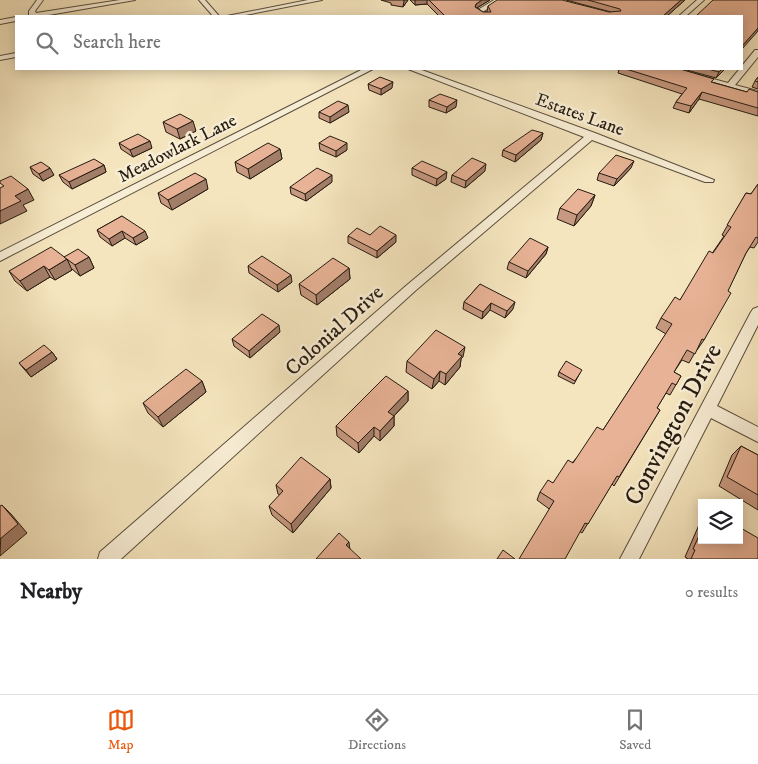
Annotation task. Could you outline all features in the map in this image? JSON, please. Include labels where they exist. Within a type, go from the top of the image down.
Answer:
[{"type":"street","points":[[33,15],[32,11],[40,0]]},
{"type":"street","points":[[39,15],[132,0]]},
{"type":"street","points":[[202,0],[215,15]]},
{"type":"street","points":[[236,15],[319,0]]},
{"type":"street","points":[[483,15],[478,13],[499,0]]},
{"type":"street","points":[[683,15],[701,0]]},
{"type":"street","points":[[0,22],[15,19]]},
{"type":"street","points":[[730,86],[758,52]]},
{"type":"street","points":[[0,58],[15,55]]},
{"type":"street","name":"Meadowlark Lane","points":[[0,257],[367,70]]},
{"type":"street","name":"Estates Lane","points":[[415,70],[709,180]]},
{"type":"street","points":[[673,70],[758,94]]},
{"type":"street","name":"Colonial Drive","points":[[107,559],[411,288],[592,135]]},
{"type":"street","name":"Convington Drive","points":[[629,559],[758,312]]},
{"type":"street","points":[[707,408],[758,435]]},
{"type":"building","points":[[429,0],[482,0],[475,7],[483,12],[491,12],[488,6],[497,0],[562,0],[609,12],[621,11],[620,9],[588,0],[681,0],[664,15],[444,15]]},
{"type":"building","points":[[713,0],[758,0],[758,28],[743,45],[743,15],[697,15]]},
{"type":"building","points":[[629,70],[683,70],[714,79],[711,82],[747,92],[749,89],[758,92],[758,108],[702,92],[691,106],[676,102],[687,88]]},
{"type":"building","points":[[380,77],[393,82],[381,89],[368,84]]},
{"type":"building","points":[[440,94],[457,100],[447,107],[429,100]]},
{"type":"building","points":[[338,101],[348,105],[330,117],[319,112]]},
{"type":"building","points":[[180,114],[193,121],[177,129],[163,122]]},
{"type":"building","points":[[532,130],[543,133],[516,155],[503,150]]},
{"type":"building","points":[[138,134],[150,141],[130,150],[119,143]]},
{"type":"building","points":[[330,136],[347,143],[336,151],[319,143]]},
{"type":"building","points":[[268,143],[280,149],[248,169],[235,162]]},
{"type":"building","points":[[616,155],[634,161],[617,179],[599,173]]},
{"type":"building","points":[[472,158],[486,164],[466,181],[452,175]]},
{"type":"building","points":[[94,159],[104,165],[69,182],[59,175]]},
{"type":"building","points":[[422,161],[447,172],[437,179],[412,168]]},
{"type":"building","points":[[41,162],[50,168],[39,174],[30,167]]},
{"type":"building","points":[[317,168],[332,175],[305,194],[290,187]]},
{"type":"building","points":[[195,173],[206,179],[168,200],[158,193]]},
{"type":"building","points":[[11,176],[28,189],[15,196],[21,201],[0,211],[0,188],[4,186],[0,181]]},
{"type":"building","points":[[758,184],[758,238],[756,237],[746,253],[728,291],[731,293],[704,340],[702,339],[695,354],[687,350],[674,372],[681,376],[676,385],[672,383],[657,408],[660,410],[619,477],[617,476],[588,524],[585,523],[565,559],[519,559],[554,501],[540,492],[548,480],[553,483],[568,460],[573,463],[597,427],[603,430],[672,324],[661,318],[675,297],[680,300],[709,251],[713,253],[731,227],[727,225],[746,193],[751,194]]},
{"type":"building","points":[[578,189],[595,195],[577,215],[560,208]]},
{"type":"building","points":[[122,216],[145,231],[133,238],[122,231],[109,239],[97,230]]},
{"type":"building","points":[[380,226],[396,235],[377,251],[348,236],[357,228],[370,235]]},
{"type":"building","points":[[530,238],[548,247],[528,271],[509,262]]},
{"type":"building","points":[[51,247],[67,259],[49,270],[44,266],[20,281],[9,271]]},
{"type":"building","points":[[78,249],[89,257],[75,265],[64,257]]},
{"type":"building","points":[[262,256],[291,275],[277,285],[248,266]]},
{"type":"building","points":[[333,258],[349,268],[316,295],[299,284]]},
{"type":"building","points":[[480,284],[515,302],[507,311],[491,303],[483,312],[464,302]]},
{"type":"building","points":[[262,314],[279,325],[249,351],[232,339]]},
{"type":"building","points":[[436,330],[465,347],[458,354],[462,356],[446,374],[440,371],[434,379],[407,361]]},
{"type":"building","points":[[44,345],[52,352],[26,370],[19,363]]},
{"type":"building","points":[[566,361],[582,370],[575,381],[559,372]]},
{"type":"building","points":[[186,369],[202,381],[158,417],[143,403]]},
{"type":"building","points":[[386,376],[408,391],[388,412],[394,416],[380,431],[374,427],[358,443],[336,426]]},
{"type":"building","points":[[741,446],[758,455],[758,495],[727,477]]},
{"type":"building","points":[[301,457],[330,479],[291,524],[269,506],[283,491],[276,485]]},
{"type":"building","points":[[2,505],[18,524],[0,539],[0,506]]},
{"type":"building","points":[[743,529],[758,538],[758,559],[691,559],[695,550],[693,549],[698,538],[698,544],[743,544]]},
{"type":"building","points":[[339,533],[349,542],[346,545],[361,559],[316,559]]},
{"type":"building","points":[[503,550],[515,559],[497,559]]}]
